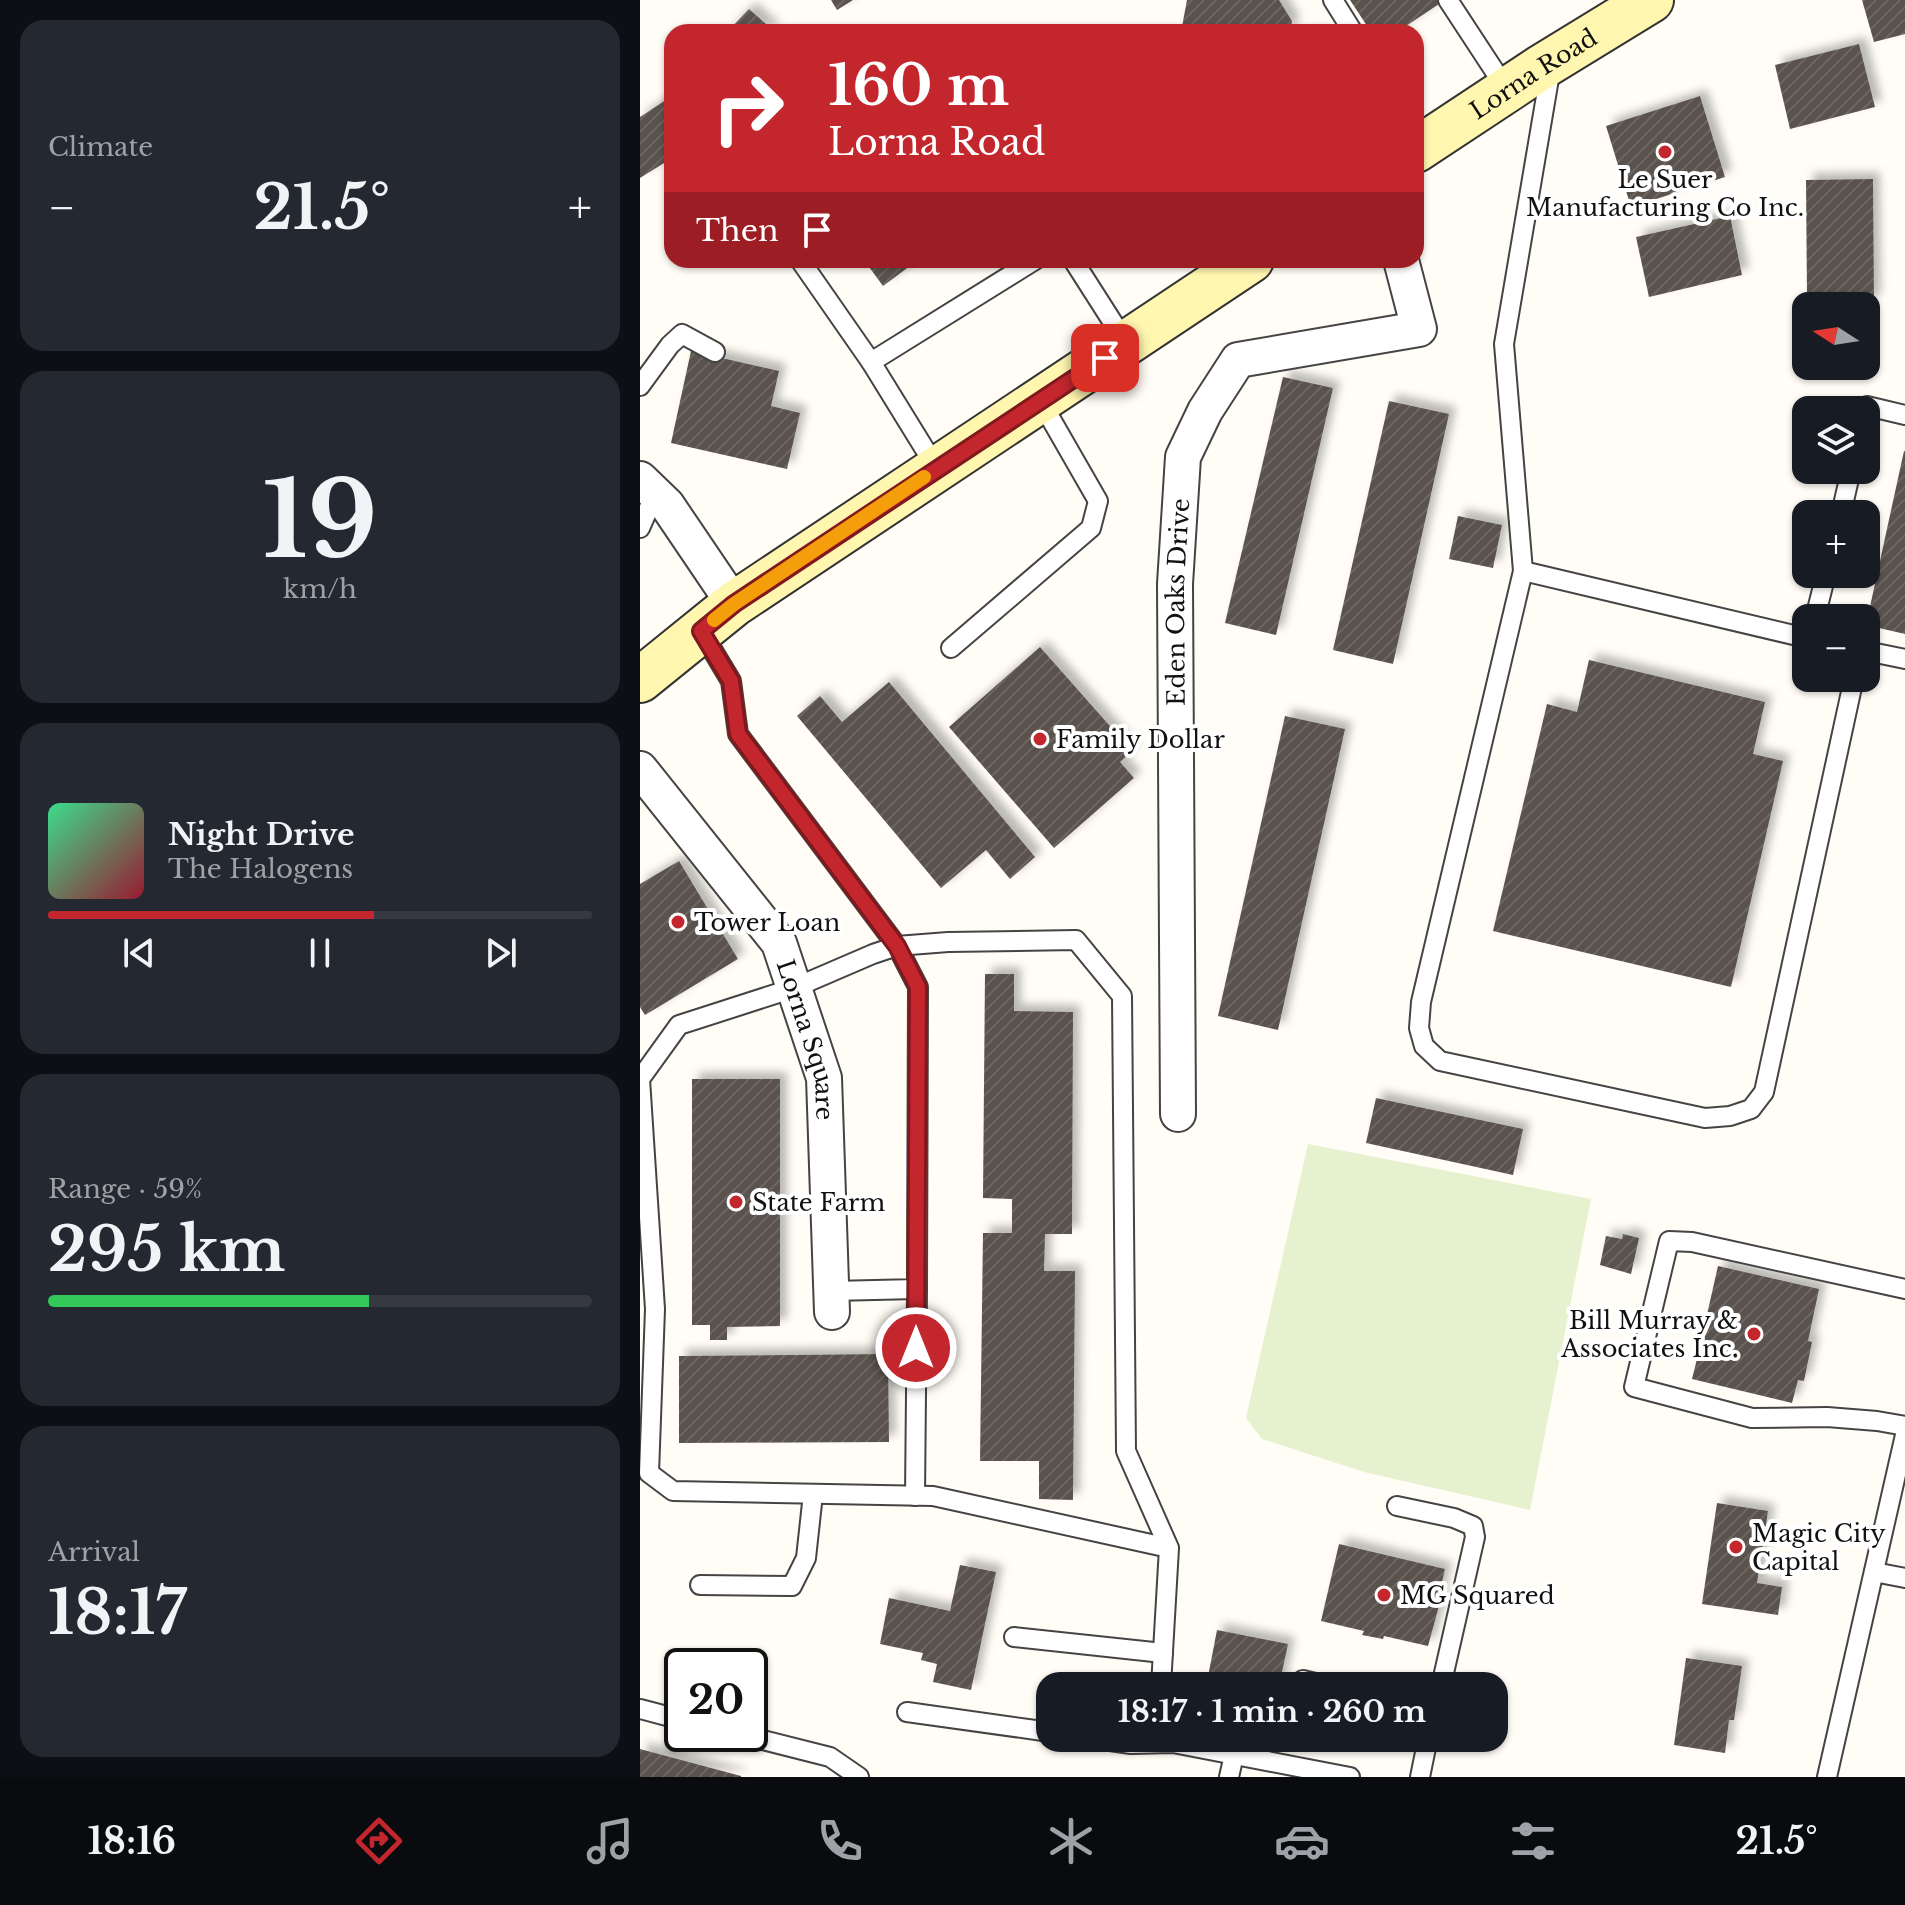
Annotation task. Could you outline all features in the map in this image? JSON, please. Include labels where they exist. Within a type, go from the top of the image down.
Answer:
[{"type":"street","name":"Lorna Road","points":[[1424,139],[1651,0]]},
{"type":"street","points":[[640,680],[717,618],[1239,268]]},
{"type":"street","name":"Eden Oaks Drive","points":[[1178,1114],[1175,584],[1183,457],[1205,411],[1238,360],[1419,329],[1403,268]]},
{"type":"street","points":[[648,486],[667,505],[717,618]]},
{"type":"street","name":"Lorna Square","points":[[640,769],[779,943],[824,1078],[832,1301]]},
{"type":"lane","points":[[1333,0],[1348,24]]},
{"type":"lane","points":[[1448,0],[1507,90]]},
{"type":"lane","points":[[1552,60],[1504,344],[1523,571],[1421,1002],[1419,1028],[1424,1046],[1440,1061],[1705,1118],[1730,1116],[1751,1109],[1764,1092],[1851,692]]},
{"type":"lane","points":[[806,268],[871,362],[937,469]]},
{"type":"lane","points":[[871,362],[1022,268]]},
{"type":"lane","points":[[1078,268],[1126,343]]},
{"type":"lane","points":[[640,386],[670,345],[682,334],[715,352]]},
{"type":"lane","points":[[951,648],[1091,528],[1098,501],[1040,400]]},
{"type":"lane","points":[[1880,411],[1905,415]]},
{"type":"lane","points":[[640,528],[648,486]]},
{"type":"lane","points":[[1523,571],[1792,635]]},
{"type":"lane","points":[[717,618],[731,681],[738,734],[897,946],[918,987],[915,1496]]},
{"type":"lane","points":[[1880,654],[1905,659]]},
{"type":"lane","points":[[1162,1672],[1169,1548],[1126,1451],[1122,996],[1076,940],[948,942],[897,946],[794,988],[679,1025],[640,1079],[655,1309],[649,1473],[673,1491],[933,1496],[1169,1548]]},
{"type":"lane","points":[[1905,1289],[1692,1242],[1669,1241],[1634,1387],[1752,1418],[1827,1417],[1905,1426]]},
{"type":"lane","points":[[832,1301],[917,1289]]},
{"type":"lane","points":[[1827,1777],[1905,1435]]},
{"type":"lane","points":[[700,1585],[792,1586],[806,1558],[813,1494]]},
{"type":"lane","points":[[1397,1506],[1454,1518],[1473,1526],[1475,1537],[1444,1672]]},
{"type":"lane","points":[[1874,1572],[1905,1578]]},
{"type":"lane","points":[[1014,1637],[1163,1653]]},
{"type":"lane","points":[[640,1709],[664,1715]]},
{"type":"lane","points":[[907,1712],[1036,1730]]},
{"type":"lane","points":[[768,1741],[830,1757],[859,1777]]},
{"type":"lane","points":[[1221,1752],[1350,1777]]},
{"type":"lane","points":[[1420,1777],[1425,1752]]},
{"type":"lane","points":[[1229,1777],[1234,1755]]},
{"type":"green space","points":[[1308,1144],[1591,1199],[1530,1510],[1364,1472],[1262,1439],[1246,1418]]},
{"type":"building","points":[[831,0],[853,0],[837,10]]},
{"type":"building","points":[[1187,0],[1279,0],[1292,21],[1291,24],[1182,24]]},
{"type":"building","points":[[1350,0],[1442,2],[1409,24],[1366,24]]},
{"type":"building","points":[[1862,0],[1905,0],[1905,34],[1874,42]]},
{"type":"building","points":[[749,9],[766,24],[735,24]]},
{"type":"building","points":[[1859,44],[1875,107],[1790,129],[1775,65]]},
{"type":"building","name":"Le Suer Manufacturing Co Inc.","points":[[1700,96],[1725,177],[1631,207],[1606,126]]},
{"type":"building","points":[[664,101],[664,163],[640,178],[640,117]]},
{"type":"building","points":[[1873,179],[1874,292],[1807,292],[1806,180]]},
{"type":"building","points":[[1730,216],[1742,275],[1649,297],[1636,237]]},
{"type":"building","points":[[870,268],[907,268],[883,286]]},
{"type":"building","points":[[691,351],[779,371],[771,406],[800,413],[787,469],[671,443]]},
{"type":"building","points":[[1283,377],[1333,388],[1276,635],[1225,623]]},
{"type":"building","points":[[1389,401],[1449,414],[1393,664],[1333,650]]},
{"type":"building","points":[[1905,451],[1905,634],[1880,628],[1880,604],[1871,604],[1874,588],[1880,588],[1880,561]]},
{"type":"building","points":[[1458,516],[1502,525],[1493,568],[1449,559]]},
{"type":"building","name":"Family Dollar","points":[[1040,647],[1132,751],[1120,762],[1134,778],[1054,848],[949,727]]},
{"type":"building","points":[[1589,660],[1765,702],[1753,754],[1783,761],[1731,987],[1493,931],[1547,704],[1577,712]]},
{"type":"building","points":[[889,682],[1035,857],[1010,879],[986,850],[941,888],[797,716],[820,696],[842,722]]},
{"type":"building","points":[[1285,716],[1345,729],[1278,1030],[1218,1016]]},
{"type":"building","name":"Tower Loan","points":[[679,861],[738,959],[645,1015],[640,1007],[640,884]]},
{"type":"building","points":[[985,974],[1014,974],[1014,1011],[1073,1012],[1072,1234],[1045,1234],[1044,1271],[1075,1271],[1073,1500],[1039,1499],[1039,1461],[980,1461],[983,1233],[1012,1233],[1012,1199],[983,1198]]},
{"type":"building","name":"State Farm","points":[[692,1079],[780,1079],[780,1326],[727,1327],[727,1340],[710,1340],[710,1325],[692,1325]]},
{"type":"building","points":[[1376,1098],[1523,1129],[1513,1175],[1366,1143]]},
{"type":"building","points":[[1623,1234],[1639,1238],[1631,1274],[1600,1265],[1606,1236],[1622,1239]]},
{"type":"building","name":"Bill Murray & Associates Inc.","points":[[1718,1266],[1819,1289],[1808,1341],[1812,1342],[1804,1381],[1798,1380],[1792,1403],[1692,1379],[1698,1355],[1693,1355],[1700,1327],[1704,1328]]},
{"type":"building","points":[[888,1354],[889,1442],[679,1443],[679,1356]]},
{"type":"building","name":"Magic City Capital","points":[[1717,1503],[1768,1511],[1757,1583],[1782,1587],[1778,1615],[1702,1604]]},
{"type":"building","name":"MG Squared","points":[[1339,1544],[1445,1569],[1439,1595],[1442,1595],[1428,1646],[1384,1636],[1383,1639],[1362,1635],[1364,1631],[1321,1621]]},
{"type":"building","points":[[960,1565],[996,1572],[971,1690],[933,1682],[937,1664],[921,1660],[923,1653],[880,1644],[889,1598],[950,1611]]},
{"type":"building","points":[[1217,1630],[1288,1644],[1282,1672],[1209,1672]]},
{"type":"building","points":[[1686,1658],[1742,1666],[1734,1720],[1729,1720],[1725,1753],[1674,1745]]},
{"type":"building","points":[[640,1749],[741,1776],[741,1777],[640,1777]]},
{"type":"slow traffic","points":[[714,620],[924,477]]},
{"type":"place","name":"Le Suer Manufacturing Co Inc.","points":[[1665,152]]},
{"type":"place","name":"Family Dollar","points":[[1040,739]]},
{"type":"place","name":"Tower Loan","points":[[678,922]]},
{"type":"place","name":"State Farm","points":[[736,1202]]},
{"type":"place","name":"Bill Murray & Associates Inc.","points":[[1754,1334]]},
{"type":"place","name":"Magic City Capital","points":[[1736,1547]]},
{"type":"place","name":"MG Squared","points":[[1384,1595]]},
{"type":"route","points":[[916,1348],[918,987],[897,946],[738,734],[731,681],[701,631],[734,604],[1105,358]]}]
